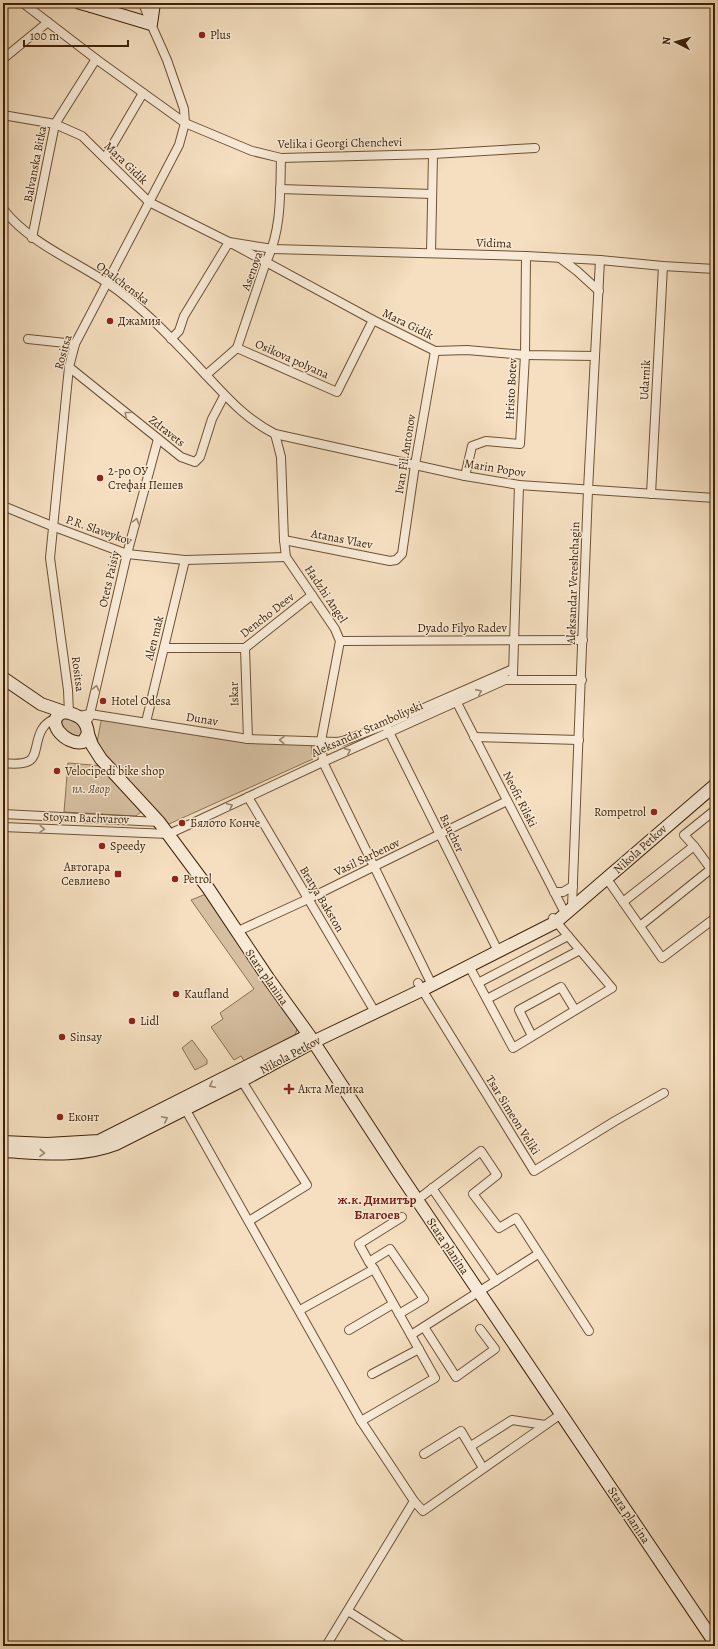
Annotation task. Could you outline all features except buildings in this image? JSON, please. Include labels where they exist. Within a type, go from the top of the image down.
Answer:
[{"type":"street","name":"Velika i Georgi Chenchevi","points":[[23,3],[96,59],[185,122],[252,151],[281,158],[433,154],[535,148]]},
{"type":"street","points":[[85,4],[116,3]]},
{"type":"street","name":"Rositsa","points":[[66,718],[68,690],[50,568],[52,526],[69,367],[75,344],[106,282],[179,145],[185,122],[184,109],[144,3]]},
{"type":"street","points":[[85,4],[151,24],[154,3]]},
{"type":"street","points":[[3,59],[48,22]]},
{"type":"street","name":"Balvanska Bitka","points":[[32,238],[55,124],[96,59]]},
{"type":"street","points":[[105,158],[143,93]]},
{"type":"street","name":"Mara Gidik","points":[[3,115],[55,124],[82,136],[149,202],[229,242],[373,320],[435,351],[467,350],[525,355],[595,356]]},
{"type":"street","points":[[431,253],[433,154]]},
{"type":"street","name":"Asenova","points":[[237,348],[266,262],[273,249],[277,233],[281,158]]},
{"type":"street","points":[[280,188],[432,194]]},
{"type":"street","name":"Opalchenska","points":[[3,211],[32,238],[106,282],[130,300],[171,339],[224,396],[244,415],[261,427],[275,434]]},
{"type":"street","points":[[171,339],[179,331],[184,316],[229,242]]},
{"type":"street","name":"Mara Gidik","points":[[229,242],[273,249]]},
{"type":"street","name":"Vidima","points":[[273,249],[526,256],[715,269]]},
{"type":"street","name":"Hristo Botev","points":[[465,476],[472,446],[486,441],[520,444],[525,355],[526,256]]},
{"type":"street","points":[[560,258],[599,291]]},
{"type":"street","name":"Aleksandar Vereshchagin","points":[[569,910],[573,886],[588,490],[600,260]]},
{"type":"street","name":"Udarnik","points":[[650,494],[663,266]]},
{"type":"street","name":"Osikova polyana","points":[[237,348],[337,392],[373,320]]},
{"type":"street","points":[[28,339],[75,344]]},
{"type":"street","points":[[206,375],[237,348]]},
{"type":"street","name":"Ivan Fil.Antonov","points":[[396,560],[402,554],[415,465],[435,351]]},
{"type":"street","name":"Zdravets","points":[[69,367],[181,457],[190,461],[198,461],[212,419],[224,396]]},
{"type":"street","name":"Marin Popov","points":[[275,434],[465,476],[518,485],[715,498]]},
{"type":"street","name":"Hadzhi Angel","points":[[275,434],[281,457],[286,557],[336,629],[340,641],[321,741],[324,765]]},
{"type":"street","name":"Otets Paisiy","points":[[66,718],[128,554],[158,439]]},
{"type":"street","points":[[512,679],[518,485]]},
{"type":"street","name":"P.R. Slaveykov","points":[[3,507],[128,554],[185,560],[286,557]]},
{"type":"street","name":"Atanas Vlaev","points":[[284,540],[390,561],[396,560]]},
{"type":"street","name":"Alen mak","points":[[146,722],[185,560]]},
{"type":"street","name":"Dencho Deev","points":[[164,648],[245,648],[312,595]]},
{"type":"street","name":"Dyado Filyo Radev","points":[[340,641],[583,640]]},
{"type":"street","name":"Iskar","points":[[245,648],[248,739]]},
{"type":"street","name":"Aleksandar Stamboliyski","points":[[169,834],[248,797],[324,765],[513,669]]},
{"type":"street","points":[[3,678],[41,704],[66,718]]},
{"type":"street","name":"Aleksandar Stamboliyski","points":[[321,741],[343,741],[505,680],[582,680]]},
{"type":"street","name":"Neofit Rilski","points":[[454,698],[554,892],[569,910]]},
{"type":"street","points":[[3,763],[17,764],[30,761],[33,757],[38,738],[43,728],[66,718]]},
{"type":"street","name":"Dunav","points":[[43,728],[66,718],[146,722],[248,739],[321,741]]},
{"type":"street","name":"Stara planina","points":[[66,718],[87,730],[92,745],[101,759],[169,834],[208,888],[236,932],[311,1039],[417,1200],[715,1643]]},
{"type":"street","name":"Stara planina","points":[[66,718],[69,741],[78,743],[101,759]]},
{"type":"street","name":"Baucher","points":[[385,725],[497,948]]},
{"type":"street","points":[[78,743],[86,739],[87,730]]},
{"type":"street","points":[[474,737],[579,740]]},
{"type":"street","name":"Tsar Simeon Veliki","points":[[324,765],[373,867],[425,984],[534,1171],[615,1121],[664,1093]]},
{"type":"street","name":"Nikola Petkov","points":[[3,1142],[47,1144],[99,1141],[183,1105],[311,1039],[554,920],[569,910],[607,879],[715,785]]},
{"type":"street","name":"Bratya Bakston","points":[[248,797],[373,1009]]},
{"type":"street","name":"Vasil Sarbenov","points":[[236,932],[308,899],[507,800]]},
{"type":"street","points":[[640,926],[711,869],[684,835],[715,810]]},
{"type":"street","name":"Stoyan Bachvarov","points":[[3,814],[159,822]]},
{"type":"street","name":"Stoyan Bachvarov","points":[[3,827],[169,834]]},
{"type":"street","points":[[623,902],[694,846]]},
{"type":"street","points":[[607,879],[662,958],[715,918]]},
{"type":"street","points":[[554,892],[563,892],[573,886]]},
{"type":"street","points":[[469,966],[513,1048],[612,988],[554,920]]},
{"type":"street","points":[[478,983],[568,936]]},
{"type":"street","name":"Nikola Petkov","points":[[425,984],[469,966],[497,948]]},
{"type":"street","points":[[487,999],[580,950]]},
{"type":"street","points":[[532,1036],[519,1010],[561,987],[575,1010]]},
{"type":"street","points":[[239,1077],[307,1185],[249,1221]]},
{"type":"street","points":[[183,1105],[300,1310],[361,1421],[414,1501],[423,1511],[561,1414]]},
{"type":"street","name":"Nikola Petkov","points":[[3,1152],[46,1154],[84,1153],[101,1150],[116,1144],[183,1105]]},
{"type":"street","points":[[417,1200],[481,1150],[497,1175],[473,1194],[499,1228],[516,1218],[589,1332]]},
{"type":"street","points":[[432,1188],[496,1281]]},
{"type":"street","points":[[361,1421],[435,1378],[359,1244],[402,1217]]},
{"type":"street","points":[[300,1310],[371,1265],[390,1249],[424,1299],[399,1314]]},
{"type":"street","points":[[411,1335],[538,1254]]},
{"type":"street","points":[[349,1330],[394,1304]]},
{"type":"street","points":[[424,1327],[456,1376],[495,1350],[480,1329]]},
{"type":"street","points":[[372,1374],[419,1349]]},
{"type":"street","points":[[471,1446],[512,1420],[544,1425]]},
{"type":"street","points":[[424,1454],[461,1431],[484,1468]]},
{"type":"street","points":[[326,1646],[414,1501]]},
{"type":"street","points":[[348,1611],[403,1646]]},
{"type":"green space","points":[[102,716],[247,743],[311,741],[313,759],[169,824],[96,748]]},
{"type":"green space","points":[[65,717],[71,717],[83,730],[82,736],[73,738],[61,726],[61,723]]},
{"type":"green space","name":"пл. Явор","points":[[68,763],[104,766],[142,811],[136,816],[64,812]]},
{"type":"green space","points":[[206,894],[297,1029],[294,1039],[246,1064],[241,1056],[234,1060],[211,1027],[223,1019],[220,1013],[254,989],[191,900]]},
{"type":"green space","points":[[192,1040],[207,1060],[207,1064],[195,1070],[182,1048]]},
{"type":"place","name":"Plus","points":[[202,35]]},
{"type":"place","name":"Джамия","points":[[110,321]]},
{"type":"place","name":"2-ро ОУ Стефан Пешев","points":[[100,478]]},
{"type":"place","name":"Hotel Odesa","points":[[103,701]]},
{"type":"place","name":"Velocipedi bike shop","points":[[57,771]]},
{"type":"place","name":"Rompetrol","points":[[654,812]]},
{"type":"place","name":"Бялото Конче","points":[[182,823]]},
{"type":"place","name":"Speedy","points":[[102,846]]},
{"type":"place","name":"Автогара Севлиево","points":[[118,874]]},
{"type":"place","name":"Petrol","points":[[175,879]]},
{"type":"place","name":"Kaufland","points":[[176,994]]},
{"type":"place","name":"Lidl","points":[[132,1021]]},
{"type":"place","name":"Sinsay","points":[[62,1037]]},
{"type":"place","name":"Акта Медика","points":[[289,1089]]},
{"type":"place","name":"Еконт","points":[[60,1117]]},
{"type":"district","name":"ж.к. Димитър Благоев","points":[[377,1206]]}]
